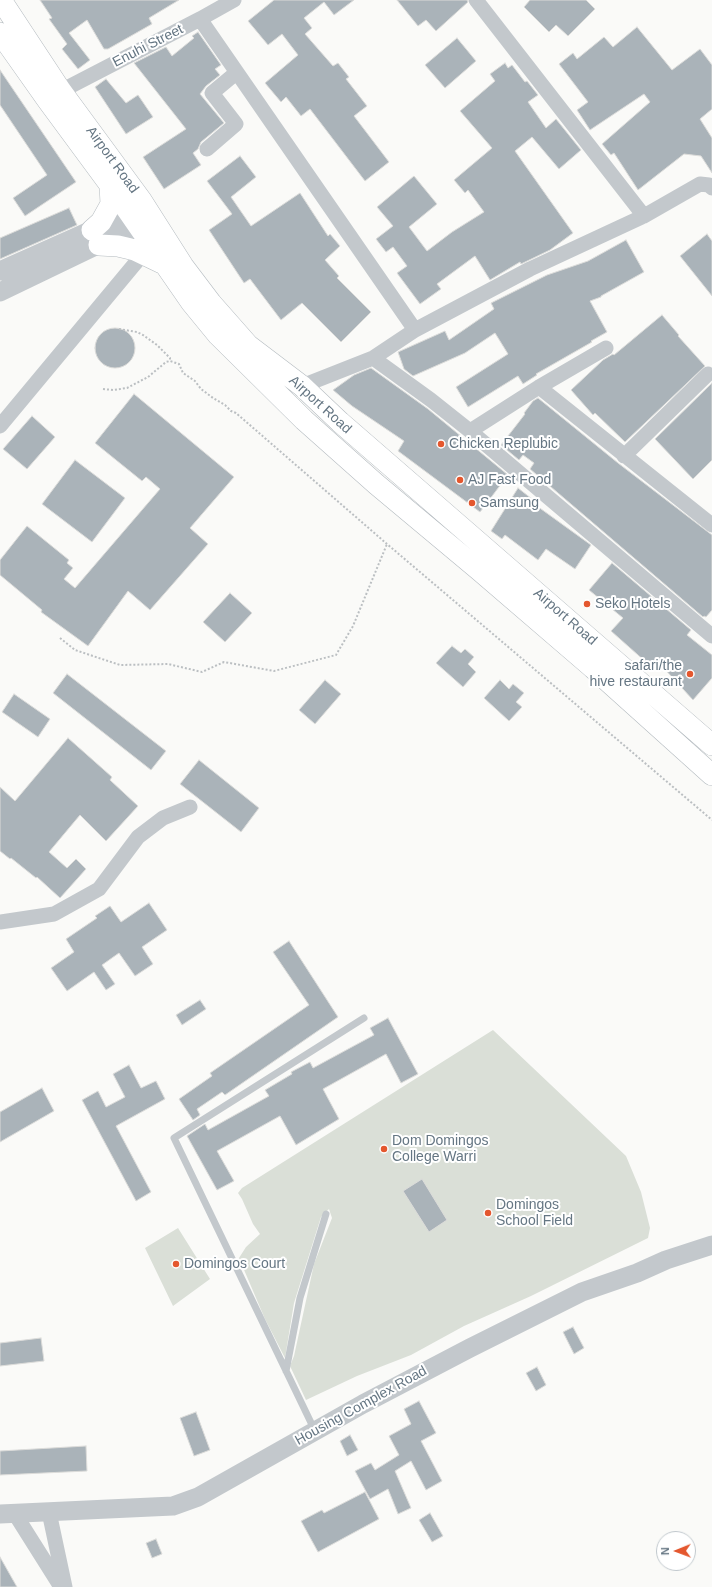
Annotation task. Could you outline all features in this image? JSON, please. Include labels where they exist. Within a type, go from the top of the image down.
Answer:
[{"type":"main road","name":"Airport Road","points":[[1,0],[62,91],[139,213],[163,263],[191,302],[218,335],[304,420],[376,484],[593,668],[712,775]]},
{"type":"main road","name":"Airport Road","points":[[0,33],[48,102],[110,185],[139,213],[183,266],[211,303],[242,339],[302,386],[340,422],[712,745]]},
{"type":"main road","points":[[110,185],[111,204],[101,222],[95,238],[143,254],[163,263]]},
{"type":"street","name":"Enuhi Street","points":[[62,91],[234,0]]},
{"type":"street","points":[[476,0],[644,216]]},
{"type":"street","points":[[200,19],[415,330]]},
{"type":"street","points":[[207,149],[236,124],[212,93],[236,73]]},
{"type":"street","points":[[302,386],[373,358],[415,330],[530,269],[644,216],[700,184],[709,185],[712,188]]},
{"type":"street","points":[[0,292],[139,213]]},
{"type":"street","points":[[0,271],[95,238]]},
{"type":"street","points":[[0,426],[143,254]]},
{"type":"street","points":[[470,431],[539,387],[606,348]]},
{"type":"street","points":[[373,358],[432,400],[470,431],[712,636]]},
{"type":"street","points":[[624,456],[708,374]]},
{"type":"street","points":[[539,387],[712,525]]},
{"type":"street","points":[[0,922],[54,914],[99,889],[138,837],[163,818],[190,807]]},
{"type":"street","name":"Housing Complex Road","points":[[8,1514],[173,1506],[198,1497],[363,1404],[582,1292],[637,1273],[666,1260],[712,1245]]},
{"type":"street","points":[[49,1512],[65,1587]]},
{"type":"street","points":[[8,1514],[60,1587]]},
{"type":"lane","points":[[315,1431],[174,1138],[364,1018]]},
{"type":"lane","points":[[286,1371],[300,1298],[326,1214]]},
{"type":"path","points":[[119,329],[137,332],[143,335],[161,349],[170,358],[170,361]]},
{"type":"path","points":[[103,389],[118,389],[132,386],[148,377],[162,364],[170,361],[179,364],[183,373],[195,380],[201,389],[225,405],[232,412],[236,413],[387,544],[712,820]]},
{"type":"path","points":[[60,638],[76,650],[120,665],[168,664],[202,672],[224,662],[274,671],[336,655],[353,626],[387,544]]},
{"type":"shaded area","name":"Domingos School Field","points":[[493,1030],[626,1156],[641,1192],[650,1228],[648,1238],[531,1296],[464,1326],[411,1355],[357,1376],[306,1400],[290,1366],[294,1356],[314,1264],[332,1218],[329,1209],[321,1217],[294,1303],[285,1358],[265,1319],[239,1258],[246,1247],[260,1234],[253,1224],[238,1193],[242,1188]]},
{"type":"shaded area","name":"Domingos Court","points":[[178,1228],[210,1279],[173,1306],[145,1248]]},
{"type":"building","points":[[40,0],[179,0],[149,18],[152,24],[108,49],[104,49],[87,20],[69,33],[90,60],[78,69],[62,49],[67,44],[49,19],[52,18]]},
{"type":"building","points":[[274,0],[354,0],[334,15],[324,2],[304,18],[312,28],[305,34],[333,66],[338,63],[349,77],[346,79],[367,106],[354,116],[389,162],[365,181],[310,109],[301,116],[286,97],[281,102],[265,83],[298,55],[282,34],[268,45],[248,21]]},
{"type":"building","points":[[397,0],[467,0],[468,2],[436,31],[426,20],[418,26]]},
{"type":"building","points":[[530,0],[586,0],[595,9],[568,36],[556,25],[549,32],[524,7]]},
{"type":"building","points":[[637,27],[672,70],[700,49],[712,65],[712,109],[700,119],[712,138],[712,173],[701,156],[684,154],[638,190],[614,153],[611,155],[602,144],[650,102],[644,94],[590,130],[577,110],[588,102],[559,64],[573,53],[577,59],[604,37],[613,47]]},
{"type":"building","points":[[198,32],[221,65],[215,69],[220,75],[206,86],[200,94],[224,123],[201,142],[198,149],[193,153],[201,165],[164,189],[143,157],[186,129],[134,63],[166,47],[172,56],[194,38],[192,36]]},
{"type":"building","points":[[457,38],[476,61],[445,88],[425,65]]},
{"type":"building","points":[[505,63],[508,68],[512,65],[525,82],[527,81],[538,95],[528,102],[546,128],[556,119],[581,150],[559,169],[532,137],[515,151],[573,233],[550,250],[521,264],[520,262],[490,280],[475,256],[437,284],[441,289],[420,304],[397,273],[407,266],[393,247],[386,252],[376,239],[393,226],[377,207],[414,176],[437,204],[409,227],[427,251],[452,232],[484,212],[468,190],[465,193],[454,180],[492,148],[460,111],[495,81],[490,74]]},
{"type":"building","points":[[0,70],[76,182],[25,216],[13,198],[47,175],[0,105]]},
{"type":"building","points":[[106,79],[126,103],[138,95],[153,117],[126,134],[95,87]]},
{"type":"building","points":[[240,156],[256,177],[231,197],[251,226],[300,193],[328,236],[330,234],[340,246],[325,260],[339,276],[337,278],[371,312],[341,342],[302,303],[281,320],[250,279],[244,283],[209,230],[232,214],[207,181]]},
{"type":"building","points":[[69,208],[77,225],[0,259],[0,238]]},
{"type":"building","points":[[707,234],[712,241],[712,296],[680,256]]},
{"type":"building","points":[[626,240],[644,272],[601,297],[590,301],[607,332],[536,374],[537,375],[523,384],[518,376],[468,407],[456,387],[508,354],[495,333],[465,353],[413,376],[404,369],[398,352],[445,331],[449,340],[494,309],[491,303],[547,275],[588,261]]},
{"type":"building","points":[[662,315],[679,335],[678,336],[705,366],[625,442],[595,413],[593,415],[571,390],[603,360],[613,354],[614,355]]},
{"type":"building","points":[[115,328],[129,334],[135,348],[129,362],[115,368],[101,362],[95,348],[101,334]]},
{"type":"building","points":[[371,368],[428,409],[508,475],[480,512],[398,451],[404,441],[352,406],[333,390],[354,375]]},
{"type":"building","points":[[712,383],[712,460],[693,479],[655,439]]},
{"type":"building","points":[[134,394],[234,477],[190,528],[208,544],[150,610],[128,591],[88,646],[41,612],[42,610],[0,575],[0,560],[27,526],[69,560],[67,563],[73,568],[64,579],[75,588],[160,489],[146,477],[142,481],[95,443]]},
{"type":"building","points":[[538,398],[618,463],[712,535],[712,610],[706,617],[703,617],[530,469],[534,463],[523,455],[519,460],[501,445],[533,401]]},
{"type":"building","points":[[32,416],[55,437],[27,469],[3,449]]},
{"type":"building","points":[[75,460],[125,498],[92,542],[42,504]]},
{"type":"building","points":[[518,488],[532,499],[530,501],[591,545],[575,569],[546,549],[538,560],[505,535],[502,539],[491,531]]},
{"type":"building","points":[[612,563],[691,630],[687,635],[712,655],[712,678],[693,700],[661,665],[656,671],[611,631],[623,618],[589,590]]},
{"type":"building","points":[[230,593],[252,613],[225,642],[203,622]]},
{"type":"building","points":[[452,646],[461,653],[465,649],[474,657],[468,664],[476,672],[463,687],[436,663]]},
{"type":"building","points":[[67,674],[166,751],[151,770],[53,693]]},
{"type":"building","points":[[325,680],[341,694],[315,724],[299,710]]},
{"type":"building","points":[[500,680],[509,689],[513,684],[524,693],[516,702],[522,707],[509,721],[484,698]]},
{"type":"building","points":[[14,694],[50,719],[38,737],[2,712]]},
{"type":"building","points":[[68,738],[112,777],[110,780],[138,806],[106,841],[80,815],[49,852],[67,868],[76,859],[86,869],[60,898],[37,877],[36,878],[0,851],[0,787],[15,801]]},
{"type":"building","points":[[199,760],[259,808],[241,832],[180,784]]},
{"type":"building","points":[[149,903],[167,930],[142,947],[153,964],[135,976],[119,953],[102,965],[115,984],[106,990],[94,972],[67,991],[51,968],[74,952],[66,939],[97,918],[95,916],[110,906],[121,922]]},
{"type":"building","points":[[289,941],[338,1017],[225,1095],[222,1092],[197,1109],[200,1115],[193,1120],[179,1099],[212,1076],[210,1073],[309,1005],[273,952]]},
{"type":"building","points":[[200,1000],[206,1009],[182,1025],[176,1015]]},
{"type":"building","points":[[388,1018],[418,1074],[401,1083],[386,1054],[323,1089],[339,1119],[296,1145],[280,1116],[217,1151],[234,1181],[217,1190],[187,1136],[205,1124],[208,1130],[269,1096],[265,1090],[292,1074],[291,1072],[310,1062],[313,1068],[374,1035],[370,1028]]},
{"type":"building","points":[[129,1065],[141,1088],[156,1081],[165,1099],[116,1126],[151,1192],[136,1201],[82,1100],[98,1091],[106,1107],[125,1097],[113,1074]]},
{"type":"building","points":[[42,1088],[54,1111],[0,1142],[0,1112]]},
{"type":"building","points":[[422,1179],[447,1220],[429,1232],[403,1191]]},
{"type":"building","points":[[573,1327],[584,1348],[574,1354],[563,1332]]},
{"type":"building","points":[[41,1338],[44,1361],[0,1366],[0,1343]]},
{"type":"building","points":[[537,1367],[546,1385],[536,1391],[526,1373]]},
{"type":"building","points":[[419,1401],[436,1433],[421,1441],[442,1481],[426,1490],[411,1461],[395,1471],[411,1508],[398,1514],[388,1489],[370,1499],[355,1471],[371,1463],[375,1470],[399,1455],[389,1436],[411,1424],[404,1409]]},
{"type":"building","points":[[196,1412],[210,1450],[194,1456],[180,1418]]},
{"type":"building","points":[[350,1435],[358,1450],[347,1456],[340,1441]]},
{"type":"building","points":[[86,1446],[87,1471],[0,1475],[0,1451]]},
{"type":"building","points":[[365,1492],[379,1519],[318,1552],[301,1521],[322,1510],[324,1513]]},
{"type":"building","points":[[430,1513],[443,1536],[432,1542],[419,1520]]},
{"type":"building","points":[[156,1539],[162,1554],[152,1558],[146,1543]]},
{"type":"building","points":[[0,1557],[17,1587],[0,1587]]},
{"type":"place","name":"Chicken Replubic","points":[[441,444]]},
{"type":"place","name":"AJ Fast Food","points":[[460,480]]},
{"type":"place","name":"Samsung","points":[[472,503]]},
{"type":"place","name":"Seko Hotels","points":[[587,604]]},
{"type":"place","name":"safari/the hive restaurant","points":[[690,674]]},
{"type":"place","name":"Dom Domingos College Warri","points":[[384,1149]]},
{"type":"place","name":"Domingos School Field","points":[[488,1213]]},
{"type":"place","name":"Domingos Court","points":[[176,1264]]}]
